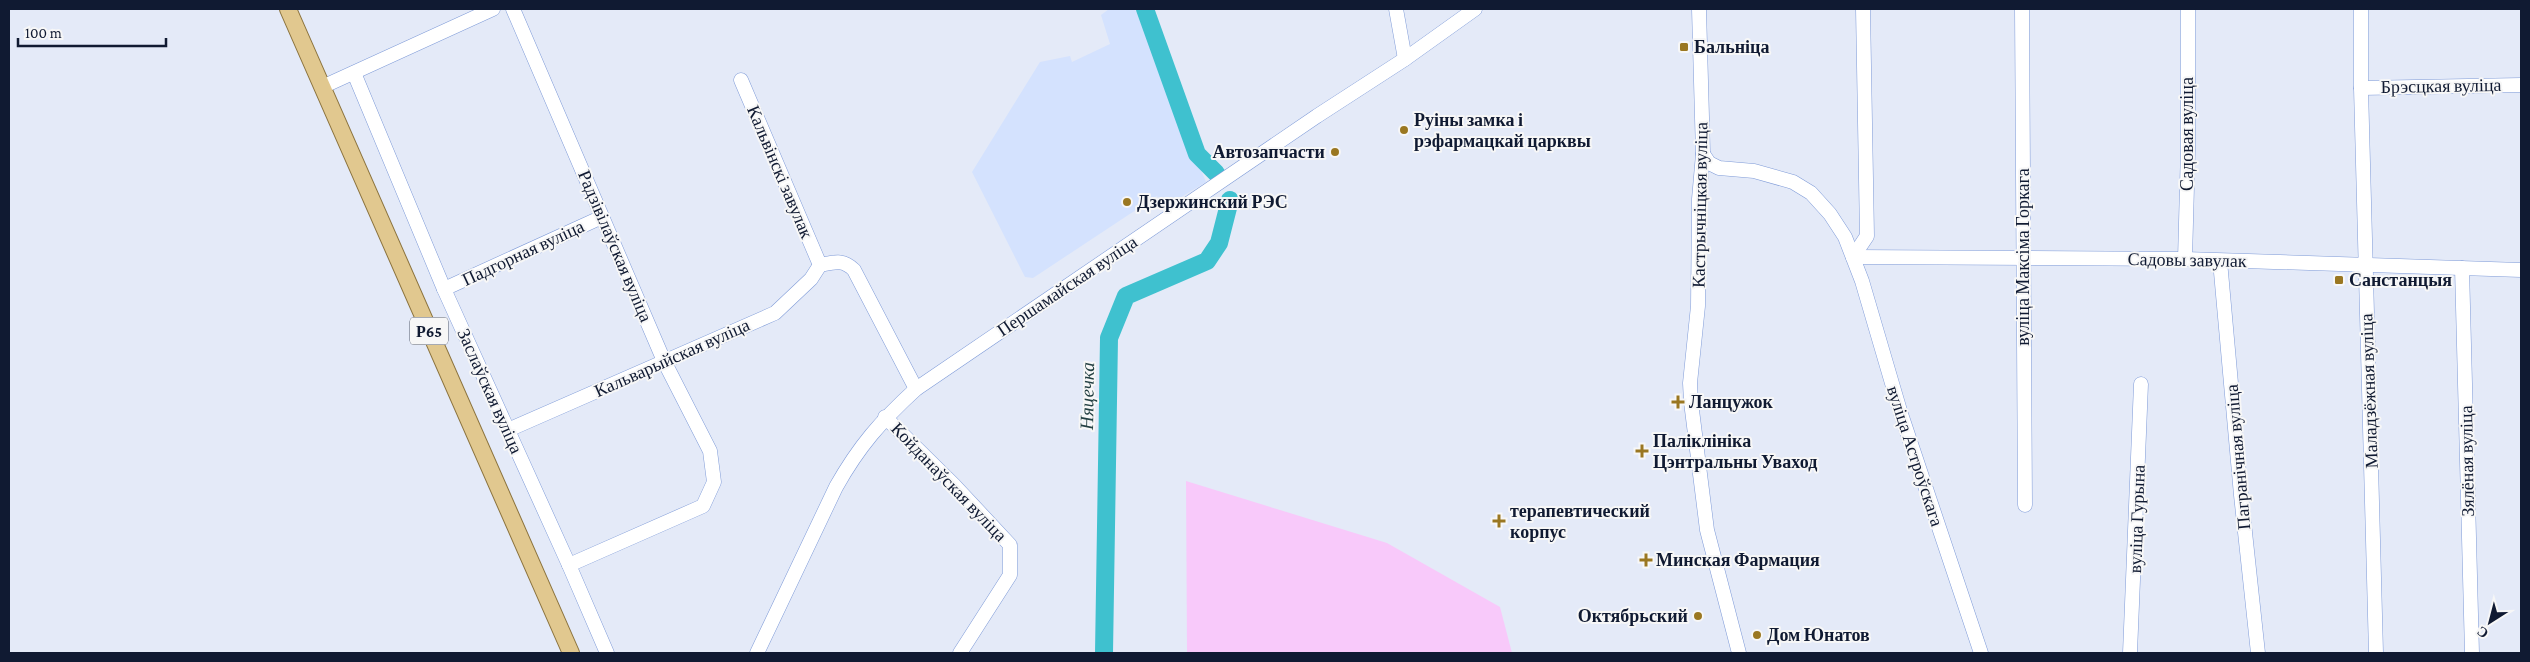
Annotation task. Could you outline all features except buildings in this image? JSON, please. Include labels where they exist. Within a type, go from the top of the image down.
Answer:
[{"type":"main road","name":"Р65","points":[[288,9],[571,653]]},
{"type":"street","points":[[322,87],[494,9]]},
{"type":"street","name":"Радзівілаўская вуліца","points":[[513,9],[664,361],[710,451],[714,482],[703,506],[570,565]]},
{"type":"street","points":[[1396,9],[1405,59]]},
{"type":"street","name":"Першамайская вуліца","points":[[757,653],[836,487],[851,461],[885,417],[916,389],[1317,116],[1405,59],[1475,9]]},
{"type":"street","name":"Кастрычніцкая вуліца","points":[[1699,9],[1703,154],[1697,315],[1690,383],[1691,402],[1707,530],[1738,653]]},
{"type":"street","points":[[1854,257],[1867,236],[1863,9]]},
{"type":"street","name":"вуліца Максіма Горкага","points":[[2022,9],[2022,258],[2025,505]]},
{"type":"street","name":"Садовая вуліца","points":[[2185,259],[2188,149],[2188,9]]},
{"type":"street","name":"Маладзёжная вуліца","points":[[2362,9],[2361,88],[2376,653]]},
{"type":"street","name":"Заслаўская вуліца","points":[[354,73],[444,289],[570,565],[607,653]]},
{"type":"street","name":"Кальвінскі завулак","points":[[740,80],[820,265]]},
{"type":"street","name":"Брэсцкая вуліца","points":[[2361,88],[2521,85]]},
{"type":"street","name":"вуліца Астроўскага","points":[[1703,154],[1709,164],[1719,168],[1754,171],[1794,182],[1811,193],[1845,237],[1854,257],[1904,422],[1981,653]]},
{"type":"street","name":"Падгорная вуліца","points":[[444,289],[602,217]]},
{"type":"street","name":"Садовы завулак","points":[[1854,257],[2185,259],[2521,270]]},
{"type":"street","name":"Пагранічная вуліца","points":[[2220,261],[2241,495],[2258,653]]},
{"type":"street","points":[[820,265],[840,262],[846,263],[854,270],[916,389]]},
{"type":"street","name":"Кальварыйская вуліца","points":[[508,430],[775,313],[811,279],[820,265]]},
{"type":"street","name":"Зялёная вуліца","points":[[2462,268],[2472,653]]},
{"type":"street","name":"вуліца Гурына","points":[[2130,653],[2142,384]]},
{"type":"street","name":"Койданаўская вуліца","points":[[885,417],[954,485],[1010,545],[1010,575],[960,653]]},
{"type":"shaded area","points":[[1109,9],[1135,9],[1206,182],[1165,207],[1157,196],[1033,278],[1025,277],[972,172],[1040,62],[1070,56],[1072,62],[1110,44],[1101,15]]},
{"type":"shaded area","points":[[1186,481],[1387,543],[1500,607],[1512,653],[1187,653]]},
{"type":"waterway","name":"Няцечка","points":[[1145,9],[1197,154],[1216,173]]},
{"type":"waterway","name":"Няцечка","points":[[1104,653],[1109,338],[1126,296],[1207,261],[1219,243],[1230,200]]},
{"type":"place","name":"Бальніца","points":[[1684,47]]},
{"type":"place","name":"Руіны замка і рэфармацкай царквы","points":[[1404,130]]},
{"type":"place","name":"Автозапчасти","points":[[1335,152]]},
{"type":"place","name":"Дзержинский РЭС","points":[[1127,202]]},
{"type":"place","name":"Санстанцыя","points":[[2339,280]]},
{"type":"place","name":"Ланцужок","points":[[1678,402]]},
{"type":"place","name":"Паліклініка Цэнтральны Уваход","points":[[1642,451]]},
{"type":"place","name":"терапевтический корпус","points":[[1499,521]]},
{"type":"place","name":"Минская Фармация","points":[[1646,560]]},
{"type":"place","name":"Октябрьский","points":[[1698,616]]},
{"type":"place","name":"Дом Юнатов","points":[[1757,635]]}]
